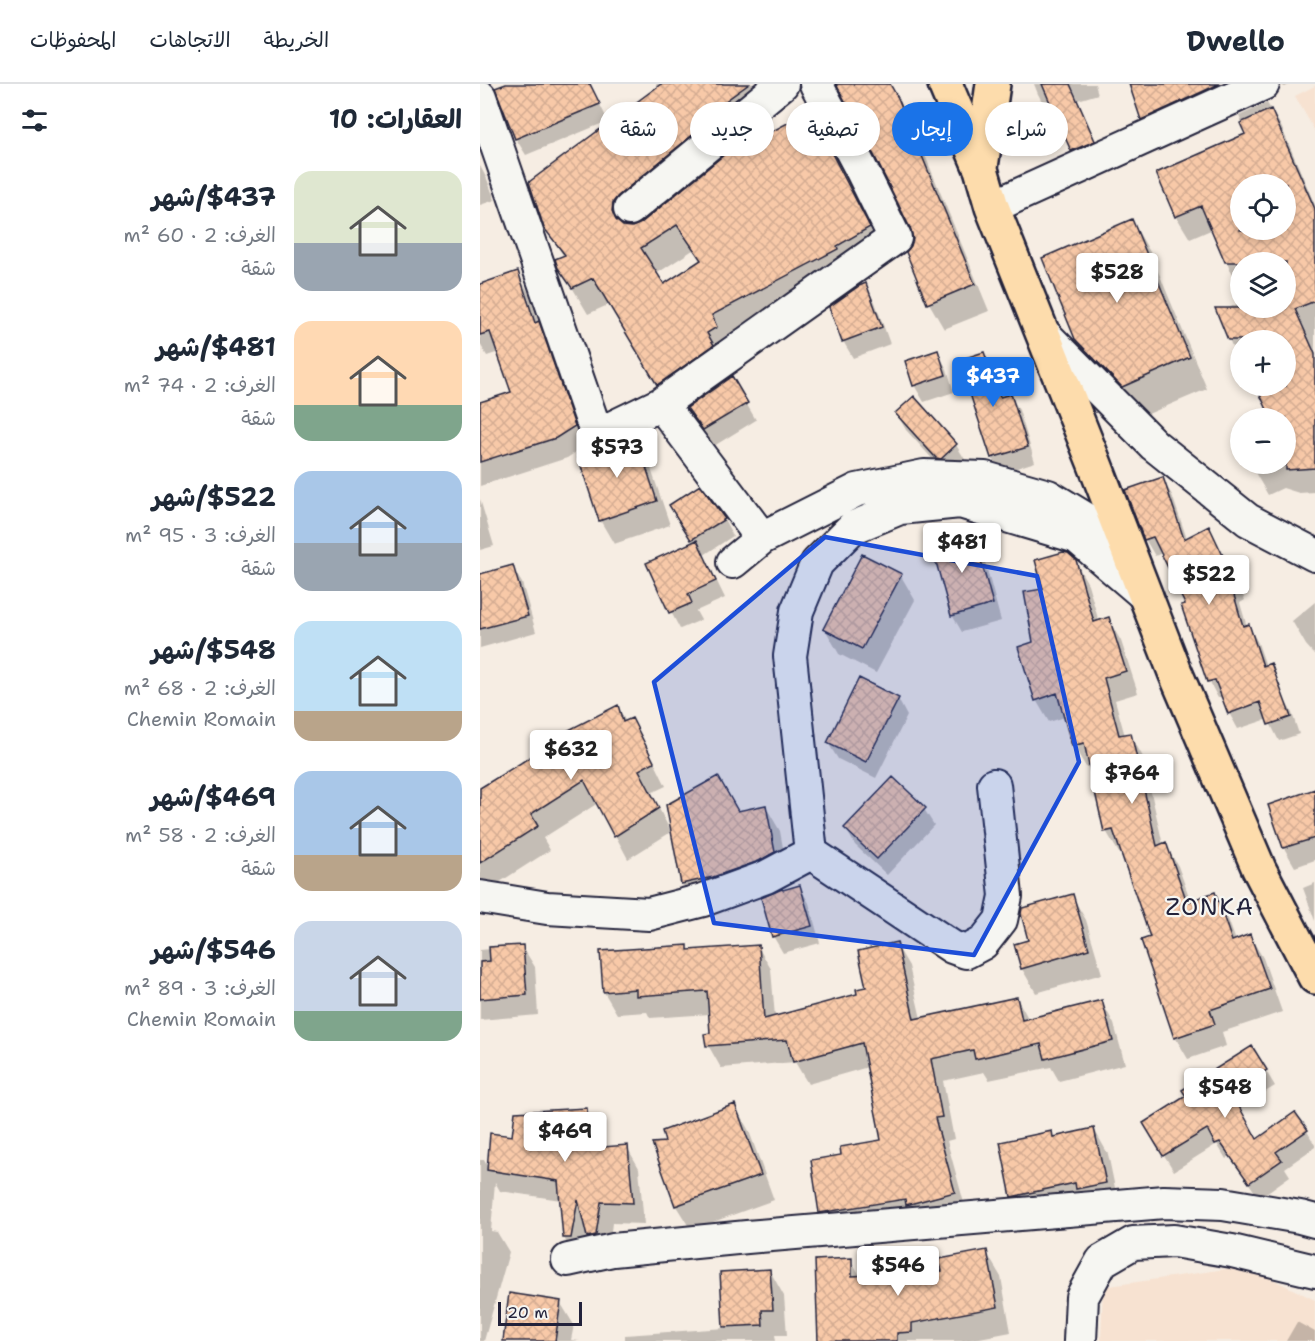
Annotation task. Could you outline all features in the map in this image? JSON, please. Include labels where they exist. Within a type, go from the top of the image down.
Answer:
[{"type":"main road","points":[[945,84],[981,169],[992,207],[1175,672],[1259,869],[1315,977]]},
{"type":"main road","points":[[981,169],[993,84]]},
{"type":"street","points":[[630,209],[782,84]]},
{"type":"street","points":[[480,97],[597,435],[661,404],[896,238],[816,84]]},
{"type":"street","points":[[992,207],[1263,84]]},
{"type":"street","points":[[1042,332],[1154,445],[1248,520],[1315,555]]},
{"type":"street","points":[[661,404],[762,538]]},
{"type":"street","points":[[733,562],[762,538],[856,490],[924,476],[985,478],[1048,496],[1125,543]]},
{"type":"street","points":[[811,853],[790,656],[797,611],[817,563],[852,528],[900,508],[960,502],[1077,537],[1146,597]]},
{"type":"street","points":[[811,853],[952,947],[966,952],[983,943],[1001,920],[1006,896],[994,785]]},
{"type":"street","points":[[480,897],[547,908],[649,914],[703,900],[766,877],[811,853]]},
{"type":"street","points":[[568,1260],[613,1250],[1164,1202],[1223,1204],[1315,1221]]},
{"type":"street","points":[[1080,1341],[1082,1297],[1102,1261],[1133,1243],[1174,1241],[1232,1251],[1315,1271]]},
{"type":"highlighted area","points":[[825,537],[1037,576],[1079,762],[974,955],[714,923],[654,682]]},
{"type":"shaded area","points":[[1315,86],[1315,131],[1295,96]]},
{"type":"shaded area","points":[[1246,1266],[1315,1300],[1315,1341],[1101,1341],[1103,1287]]},
{"type":"building","points":[[506,84],[590,84],[599,104],[515,139],[495,88]]},
{"type":"building","points":[[661,84],[749,84],[724,102],[690,102],[690,137],[678,147],[678,102],[637,102]]},
{"type":"building","points":[[836,84],[890,84],[900,102],[892,102],[892,156],[922,156],[975,284],[927,304],[906,252],[913,239],[911,230],[874,156],[880,156],[880,102],[846,102]]},
{"type":"building","points":[[1042,84],[1070,84],[1095,141],[1071,151],[1068,144],[1068,102],[1050,102]]},
{"type":"building","points":[[1129,84],[1219,84],[1141,120]]},
{"type":"building","points":[[1271,109],[1315,209],[1315,301],[1296,309],[1296,252],[1230,252],[1230,262],[1225,262],[1201,206],[1175,217],[1156,173],[1245,134],[1240,123]]},
{"type":"building","points":[[786,124],[786,156],[833,156],[870,227],[837,246],[838,249],[712,315],[717,327],[707,333],[714,345],[657,385],[593,278],[572,288],[558,268],[555,259],[565,255],[544,228],[529,182],[599,130],[599,156],[667,156],[613,202],[612,211],[616,220],[623,226],[632,227],[641,223],[723,156],[774,156],[774,130]],"holes":[[[677,225],[701,260],[664,284],[641,248]]]},
{"type":"building","points":[[1132,219],[1190,357],[1122,387],[1075,339],[1042,258]]},
{"type":"building","points":[[518,271],[535,323],[539,321],[575,426],[556,438],[480,462],[480,402],[511,392],[490,332],[480,335],[480,284]]},
{"type":"building","points":[[866,283],[882,327],[842,342],[829,307]]},
{"type":"building","points":[[1215,308],[1230,308],[1230,318],[1296,318],[1296,311],[1315,354],[1315,468],[1296,469],[1296,408],[1266,408],[1261,396],[1296,396],[1296,330],[1230,330],[1230,340],[1228,340]]},
{"type":"building","points":[[938,350],[946,375],[913,386],[905,361]]},
{"type":"building","points":[[984,352],[1000,397],[1011,394],[1028,447],[991,458],[959,360]]},
{"type":"building","points":[[732,376],[748,403],[703,430],[687,408]]},
{"type":"building","points":[[914,396],[957,444],[941,459],[936,458],[895,413]]},
{"type":"building","points":[[636,436],[657,501],[599,521],[577,454],[588,450],[596,453],[604,451]]},
{"type":"building","points":[[1163,477],[1184,539],[1209,526],[1236,583],[1231,585],[1243,626],[1249,624],[1263,666],[1271,663],[1291,717],[1268,725],[1260,702],[1228,714],[1215,680],[1207,682],[1181,605],[1185,604],[1153,537],[1144,540],[1125,490]]},
{"type":"building","points":[[700,485],[725,519],[691,540],[669,505]]},
{"type":"building","points":[[973,532],[993,604],[951,616],[931,544]]},
{"type":"building","points":[[697,540],[716,581],[688,594],[692,603],[669,613],[646,563]]},
{"type":"building","points":[[1063,552],[1076,560],[1094,622],[1109,617],[1126,671],[1104,678],[1119,735],[1131,733],[1157,846],[1166,842],[1187,902],[1215,892],[1232,941],[1250,934],[1270,989],[1210,1010],[1215,1024],[1174,1038],[1141,940],[1150,937],[1113,830],[1104,832],[1084,743],[1072,746],[1057,693],[1035,701],[1018,647],[1033,642],[1024,592],[1043,589],[1035,560]]},
{"type":"building","points":[[862,554],[902,574],[862,649],[823,629]]},
{"type":"building","points":[[513,565],[528,616],[480,629],[480,574]]},
{"type":"building","points":[[859,678],[899,698],[866,762],[827,743]]},
{"type":"building","points":[[618,705],[623,722],[632,718],[654,762],[639,770],[659,808],[614,837],[584,780],[531,814],[538,826],[480,863],[480,788],[545,748],[543,743]]},
{"type":"building","points":[[718,776],[738,811],[766,805],[775,852],[759,861],[713,877],[681,884],[666,805]]},
{"type":"building","points":[[893,777],[926,808],[877,859],[844,828]]},
{"type":"building","points":[[1315,789],[1315,838],[1283,848],[1268,805]]},
{"type":"building","points":[[800,885],[812,926],[772,937],[761,898],[782,889]]},
{"type":"building","points":[[1073,894],[1089,949],[1021,969],[1014,944],[1028,940],[1021,914],[1022,908]]},
{"type":"building","points":[[897,942],[914,1019],[1017,997],[1022,1020],[1102,1000],[1113,1041],[1045,1059],[1041,1044],[975,1059],[973,1050],[931,1059],[942,1117],[935,1118],[955,1192],[906,1205],[905,1199],[819,1213],[811,1160],[841,1155],[840,1147],[881,1140],[862,1043],[793,1062],[787,1040],[706,1046],[704,1034],[710,1033],[707,991],[636,996],[636,989],[603,992],[600,951],[688,945],[688,950],[759,945],[764,1019],[857,994],[856,989],[866,987],[858,951]]},
{"type":"building","points":[[523,945],[527,995],[480,999],[480,962],[490,961],[489,947]]},
{"type":"building","points":[[1252,1046],[1267,1070],[1231,1092],[1257,1139],[1295,1112],[1308,1130],[1276,1152],[1282,1160],[1249,1183],[1220,1142],[1215,1144],[1207,1129],[1163,1156],[1143,1123],[1186,1096],[1182,1090]]},
{"type":"building","points":[[735,1104],[761,1175],[675,1206],[652,1143],[665,1142],[662,1131]]},
{"type":"building","points":[[587,1108],[590,1148],[628,1145],[633,1203],[601,1202],[596,1235],[587,1237],[578,1200],[571,1238],[563,1238],[558,1181],[487,1170],[490,1133],[512,1136],[515,1112]]},
{"type":"building","points":[[1094,1128],[1106,1183],[1076,1189],[1075,1183],[1011,1197],[1000,1142],[1052,1131],[1053,1137]]},
{"type":"building","points":[[987,1250],[998,1307],[912,1323],[912,1332],[897,1333],[897,1341],[818,1341],[815,1260],[852,1258],[852,1276],[942,1271],[939,1259]]},
{"type":"building","points":[[770,1269],[773,1310],[762,1310],[763,1325],[723,1327],[720,1272]]},
{"type":"building","points":[[509,1293],[561,1301],[555,1341],[503,1341]]},
{"type":"district","name":"ZONKA","points":[[1210,907]]}]
